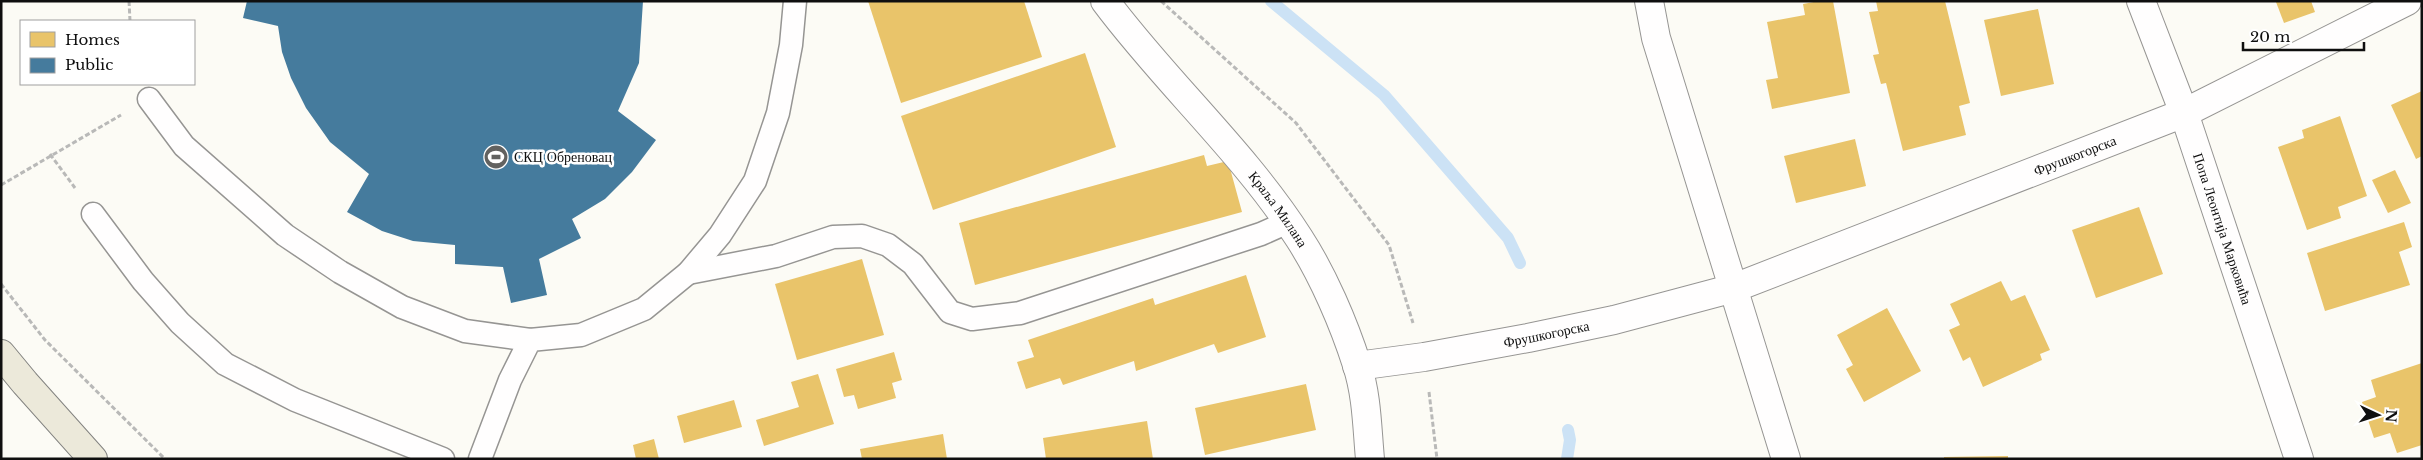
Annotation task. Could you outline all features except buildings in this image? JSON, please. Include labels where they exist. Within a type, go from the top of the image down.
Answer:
[{"type":"main road","points":[[1,354],[25,384],[93,459]]},
{"type":"street","name":"Краља Милана","points":[[1105,1],[1131,36],[1242,162],[1300,239],[1330,299],[1357,366],[1366,404],[1370,459]]},
{"type":"street","points":[[1649,1],[1656,38],[1786,459]]},
{"type":"street","name":"Попа Леонтија Марковића","points":[[2142,1],[2184,113],[2299,459]]},
{"type":"street","name":"Фрушкогорска","points":[[1357,366],[1424,357],[1614,320],[1734,288],[2184,113],[2407,1]]},
{"type":"lane","points":[[149,99],[184,146],[286,235],[340,272],[402,307],[466,332],[530,340],[580,335],[644,309],[688,273],[720,235],[755,181],[778,113],[791,45],[795,1]]},
{"type":"lane","points":[[93,214],[143,281],[180,323],[224,364],[295,400],[443,459]]},
{"type":"lane","points":[[688,273],[776,256],[833,237],[862,236],[888,245],[913,264],[950,312],[972,319],[1020,314],[1261,234],[1288,222]]},
{"type":"lane","points":[[480,459],[510,380],[530,340]]},
{"type":"path","points":[[129,1],[130,20]]},
{"type":"path","points":[[1161,1],[1296,123],[1389,245],[1424,357],[1437,459]]},
{"type":"path","points":[[1,185],[50,154],[149,99]]},
{"type":"path","points":[[50,154],[93,214]]},
{"type":"path","points":[[1,284],[46,340],[165,459]]},
{"type":"waterway","points":[[1271,1],[1384,95],[1508,238],[1520,263]]},
{"type":"waterway","points":[[1567,459],[1570,440],[1568,430]]},
{"type":"place","name":"СКЦ Обреновац","points":[[496,157]]}]
